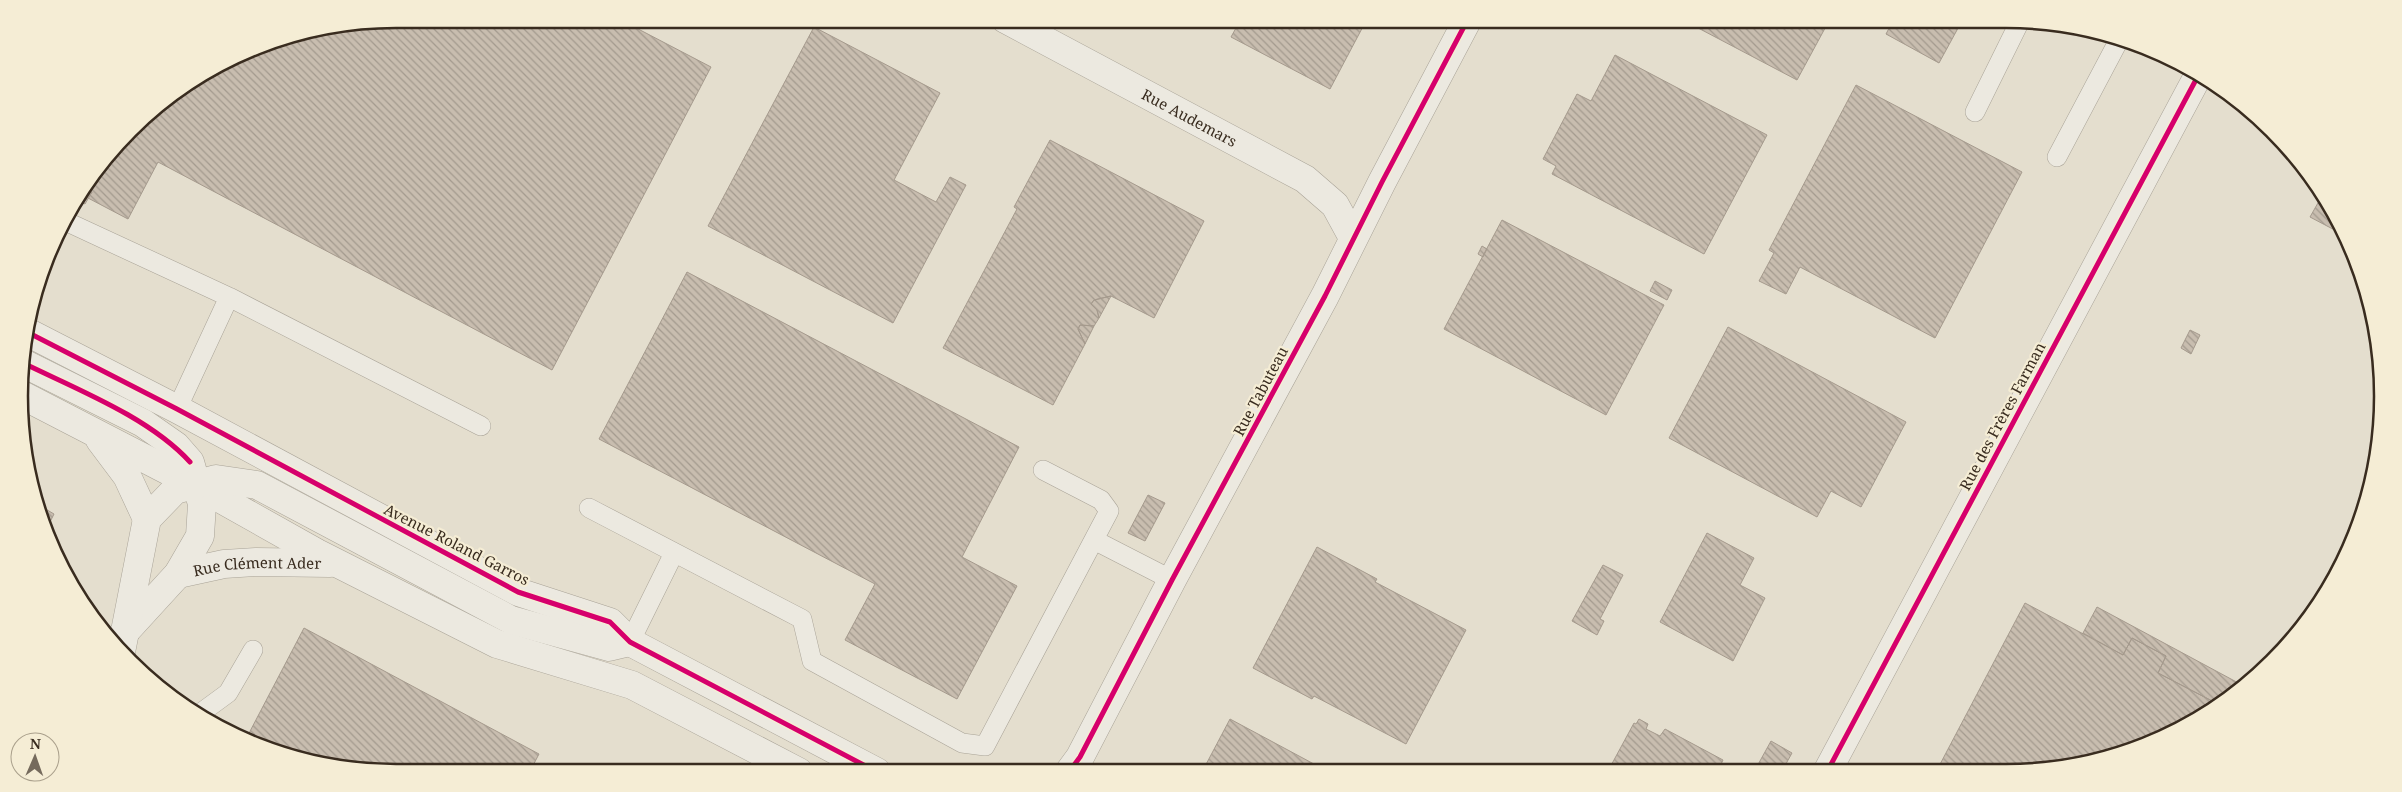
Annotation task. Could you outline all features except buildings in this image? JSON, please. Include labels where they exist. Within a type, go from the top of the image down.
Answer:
[{"type":"street","name":"Rue Audemars","points":[[1022,28],[1305,179],[1335,205],[1353,238]]},
{"type":"street","name":"Rue Tabuteau","points":[[1075,764],[1325,296],[1353,238],[1463,28]]},
{"type":"street","name":"Rue des Frères Farman","points":[[1831,764],[2196,80]]},
{"type":"street","name":"Avenue Roland Garros","points":[[33,335],[177,409],[518,592],[610,622],[630,642],[862,764]]},
{"type":"street","points":[[29,365],[143,423],[176,446],[187,479]]},
{"type":"street","points":[[28,398],[96,435],[187,479],[337,563],[497,644],[632,685],[784,764]]},
{"type":"street","points":[[96,435],[127,476],[147,519],[187,479],[216,479],[256,485],[511,620],[609,647],[630,642]]},
{"type":"street","name":"Rue Clément Ader","points":[[122,643],[178,574],[200,536],[202,504],[187,479]]},
{"type":"street","name":"Rue Clément Ader","points":[[122,642],[147,519]]},
{"type":"street","name":"Rue Clément Ader","points":[[178,574],[224,564],[256,562],[337,563]]},
{"type":"lane","points":[[1975,112],[2017,28]]},
{"type":"lane","points":[[2056,158],[2116,45]]},
{"type":"lane","points":[[71,224],[229,297],[481,426]]},
{"type":"lane","points":[[177,409],[229,297]]},
{"type":"lane","points":[[589,508],[802,618],[812,661],[962,743],[985,746],[1109,511],[1101,500],[1043,470]]},
{"type":"lane","points":[[1094,540],[1172,580]]},
{"type":"lane","points":[[630,642],[674,553]]},
{"type":"lane","points":[[204,710],[228,693],[254,650]]},
{"type":"cycle path","points":[[1075,764],[1325,296],[1382,182],[1463,28]]},
{"type":"cycle path","points":[[1831,764],[2196,80]]},
{"type":"cycle path","points":[[33,335],[177,409],[518,592],[610,622],[630,642],[862,764]]},
{"type":"cycle path","points":[[29,366],[111,405],[133,418],[154,431],[190,462]]}]
